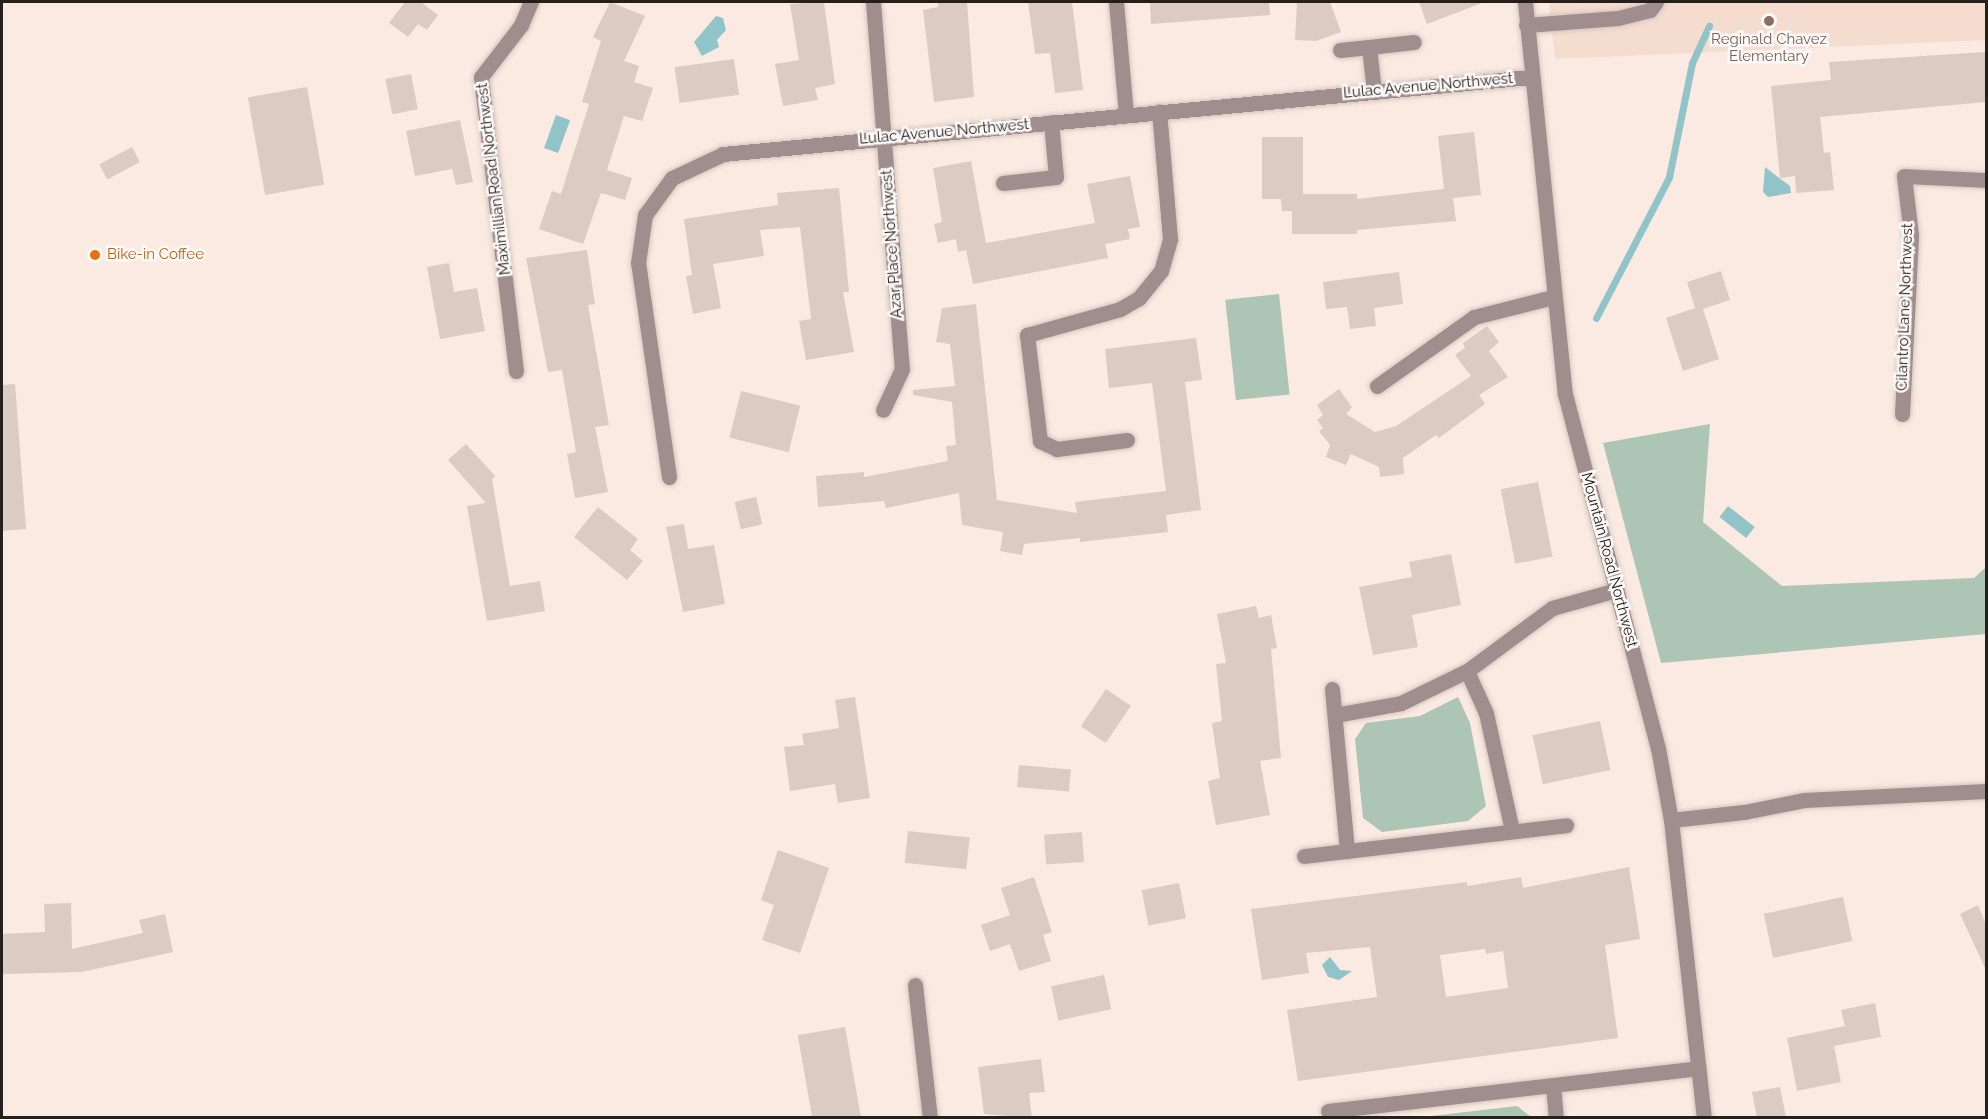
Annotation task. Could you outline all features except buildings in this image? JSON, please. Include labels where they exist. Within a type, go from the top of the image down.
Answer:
[{"type":"street","name":"Maximillian Road Northwest","points":[[516,371],[481,77],[521,25],[531,2]]},
{"type":"street","name":"Azar Place Northwest","points":[[873,2],[902,369],[883,410]]},
{"type":"street","points":[[1116,2],[1126,114]]},
{"type":"street","name":"Mountain Road Northwest","points":[[1525,2],[1530,77],[1565,393],[1658,748],[1671,820],[1704,1118]]},
{"type":"street","points":[[1526,25],[1618,18],[1650,10],[1656,2]]},
{"type":"street","points":[[1340,50],[1414,42]]},
{"type":"street","points":[[1369,47],[1374,91]]},
{"type":"street","name":"Lulac Avenue Northwest","points":[[669,477],[638,263],[645,215],[672,178],[723,154],[1530,77]]},
{"type":"street","points":[[1127,440],[1057,449],[1040,441],[1027,335],[1120,309],[1138,298],[1161,271],[1170,239],[1159,111]]},
{"type":"street","points":[[1003,183],[1056,177],[1051,122]]},
{"type":"street","name":"Cilantro Lane Northwest","points":[[1902,414],[1911,235],[1904,176],[1986,180]]},
{"type":"street","points":[[1377,386],[1474,317],[1553,297]]},
{"type":"street","points":[[1335,715],[1401,703],[1467,671],[1552,608],[1617,590]]},
{"type":"street","points":[[1467,671],[1485,713],[1512,830]]},
{"type":"street","points":[[1332,689],[1347,850]]},
{"type":"street","points":[[1671,820],[1744,812],[1804,800],[1986,790]]},
{"type":"street","points":[[1304,856],[1566,825]]},
{"type":"street","points":[[915,985],[930,1118]]},
{"type":"street","points":[[1328,1111],[1360,1113],[1553,1085],[1699,1068]]},
{"type":"street","points":[[1553,1085],[1556,1118]]},
{"type":"shaded area","name":"Reginald Chavez Elementary","points":[[1549,2],[1986,2],[1986,40],[1555,59]]},
{"type":"green space","points":[[1279,294],[1290,394],[1236,400],[1225,300]]},
{"type":"green space","points":[[1710,424],[1703,522],[1782,586],[1974,578],[1986,567],[1986,634],[1661,663],[1603,443]]},
{"type":"green space","points":[[1458,697],[1470,723],[1486,806],[1468,821],[1382,832],[1363,818],[1355,739],[1366,723],[1420,716]]},
{"type":"green space","points":[[1517,1106],[1531,1117],[1423,1117]]},
{"type":"water","points":[[716,16],[723,18],[726,30],[717,40],[719,47],[702,56],[694,42]]},
{"type":"water","points":[[556,115],[570,120],[558,153],[544,148]]},
{"type":"water","points":[[1765,167],[1790,186],[1791,193],[1768,197],[1763,192]]},
{"type":"water","points":[[1728,506],[1755,527],[1746,538],[1719,517]]},
{"type":"water","points":[[1330,957],[1340,970],[1352,971],[1339,980],[1328,977],[1322,965]]},
{"type":"waterway","points":[[1596,318],[1669,177],[1692,63],[1709,26]]},
{"type":"place","name":"Reginald Chavez Elementary","points":[[1769,21]]},
{"type":"place","name":"Bike-in Coffee","points":[[95,255]]}]
